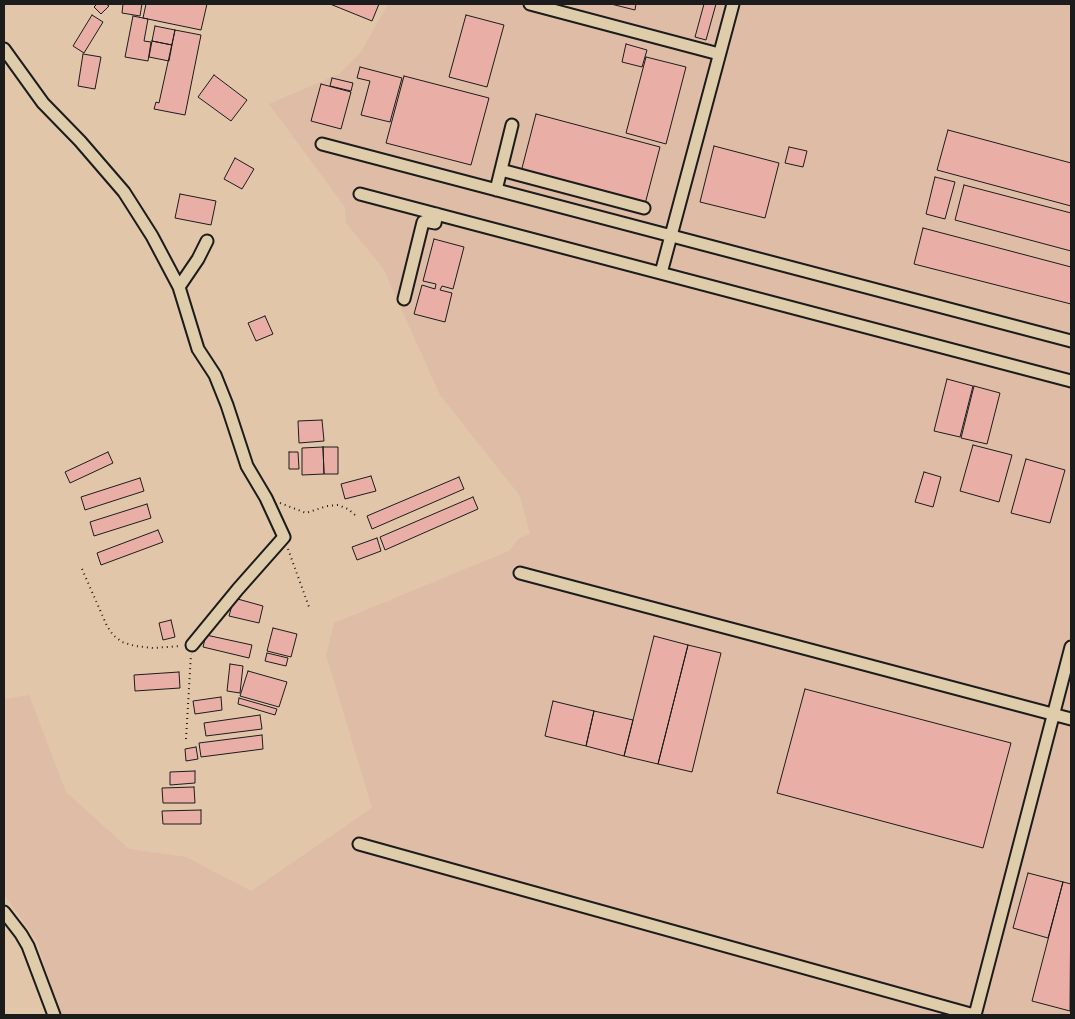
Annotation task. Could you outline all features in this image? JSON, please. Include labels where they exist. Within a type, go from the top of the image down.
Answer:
[{"type":"street","points":[[530,4],[719,54]]},
{"type":"street","points":[[661,273],[733,4]]},
{"type":"street","points":[[4,49],[43,103],[124,192],[152,236],[179,287],[198,349],[215,374],[228,405],[247,466],[266,498],[284,537],[192,645]]},
{"type":"street","points":[[496,190],[512,126]]},
{"type":"street","points":[[322,144],[1071,341]]},
{"type":"street","points":[[501,170],[644,208]]},
{"type":"street","points":[[360,194],[1071,381]]},
{"type":"street","points":[[404,299],[423,222],[435,223],[437,214]]},
{"type":"street","points":[[179,287],[198,260],[207,241]]},
{"type":"street","points":[[520,573],[1071,719]]},
{"type":"street","points":[[359,844],[974,1015],[1071,648]]},
{"type":"street","points":[[4,912],[28,946],[54,1015]]},
{"type":"path","points":[[266,498],[306,513],[327,506],[338,505],[348,509],[355,515]]},
{"type":"path","points":[[284,537],[309,607]]},
{"type":"path","points":[[82,569],[107,626],[112,635],[122,642],[153,648],[192,645],[186,739]]},
{"type":"shaded area","points":[[388,4],[1071,4],[1071,1015],[60,1015],[37,941],[4,894],[4,699],[29,695],[66,792],[129,849],[186,857],[251,891],[372,808],[326,655],[334,623],[509,551],[519,538],[530,534],[520,496],[440,395],[383,268],[346,223],[345,207],[269,104],[339,74],[361,52]]},
{"type":"building","points":[[97,4],[109,6],[101,14],[94,7]]},
{"type":"building","points":[[123,4],[142,4],[140,16],[122,13]]},
{"type":"building","points":[[146,4],[207,4],[201,30],[143,18]]},
{"type":"building","points":[[330,4],[379,4],[372,21]]},
{"type":"building","points":[[611,4],[636,4],[635,10]]},
{"type":"building","points":[[704,4],[716,4],[706,40],[695,37]]},
{"type":"building","points":[[92,15],[103,22],[84,53],[73,46]]},
{"type":"building","points":[[466,15],[504,25],[487,87],[449,77]]},
{"type":"building","points":[[133,16],[148,19],[144,41],[151,42],[148,61],[125,57]]},
{"type":"building","points":[[155,26],[175,30],[172,45],[152,41]]},
{"type":"building","points":[[175,30],[201,35],[185,115],[154,109],[156,102],[159,103]]},
{"type":"building","points":[[152,41],[172,45],[169,61],[149,57]]},
{"type":"building","points":[[626,44],[647,50],[642,67],[622,62]]},
{"type":"building","points":[[83,54],[101,57],[95,89],[78,86]]},
{"type":"building","points":[[646,57],[686,67],[666,144],[626,133]]},
{"type":"building","points":[[360,67],[402,78],[390,122],[361,115],[370,81],[357,78]]},
{"type":"building","points":[[214,75],[247,100],[231,121],[198,97]]},
{"type":"building","points":[[404,76],[489,98],[471,165],[386,143]]},
{"type":"building","points":[[332,78],[353,83],[351,91],[330,86]]},
{"type":"building","points":[[321,84],[351,92],[341,129],[311,121]]},
{"type":"building","points":[[536,114],[660,147],[645,204],[521,172]]},
{"type":"building","points":[[948,130],[1071,163],[1071,206],[937,170]]},
{"type":"building","points":[[714,146],[779,163],[765,218],[700,202]]},
{"type":"building","points":[[789,147],[807,151],[803,167],[785,163]]},
{"type":"building","points":[[235,158],[254,169],[242,189],[224,179]]},
{"type":"building","points":[[935,177],[955,182],[945,219],[926,214]]},
{"type":"building","points":[[964,185],[1071,213],[1071,251],[955,220]]},
{"type":"building","points":[[180,194],[216,201],[211,225],[175,218]]},
{"type":"building","points":[[923,228],[1071,267],[1071,304],[914,264]]},
{"type":"building","points":[[434,239],[464,247],[453,289],[442,286],[440,290],[452,293],[445,322],[414,314],[422,285],[435,289],[436,284],[423,281]]},
{"type":"building","points":[[265,316],[273,334],[256,341],[248,323]]},
{"type":"building","points":[[947,379],[973,386],[960,437],[934,431]]},
{"type":"building","points":[[974,386],[1000,393],[987,444],[961,438]]},
{"type":"building","points":[[322,420],[324,441],[299,443],[298,421]]},
{"type":"building","points":[[973,445],[1012,455],[999,502],[960,491]]},
{"type":"building","points":[[323,447],[324,474],[302,475],[302,448]]},
{"type":"building","points":[[323,447],[338,447],[338,474],[324,474]]},
{"type":"building","points":[[108,452],[113,463],[70,483],[65,472]]},
{"type":"building","points":[[289,452],[298,452],[299,469],[289,469]]},
{"type":"building","points":[[1026,459],[1065,470],[1050,523],[1011,513]]},
{"type":"building","points":[[924,472],[941,477],[933,507],[915,502]]},
{"type":"building","points":[[371,476],[376,491],[345,499],[341,484]]},
{"type":"building","points":[[459,477],[464,489],[372,529],[367,516]]},
{"type":"building","points":[[140,478],[144,491],[85,510],[81,497]]},
{"type":"building","points":[[473,497],[478,509],[385,550],[380,537]]},
{"type":"building","points":[[147,504],[151,518],[94,536],[90,522]]},
{"type":"building","points":[[158,530],[163,542],[101,565],[97,553]]},
{"type":"building","points":[[377,538],[381,551],[357,560],[352,547]]},
{"type":"building","points":[[234,598],[263,606],[259,623],[229,616]]},
{"type":"building","points":[[171,620],[175,637],[163,640],[159,623]]},
{"type":"building","points":[[273,628],[297,634],[291,657],[267,651]]},
{"type":"building","points":[[206,635],[252,645],[249,658],[203,647]]},
{"type":"building","points":[[654,636],[688,645],[658,764],[624,756]]},
{"type":"building","points":[[688,645],[721,653],[692,772],[658,764]]},
{"type":"building","points":[[267,653],[288,658],[286,666],[265,661]]},
{"type":"building","points":[[230,664],[243,666],[240,693],[227,691]]},
{"type":"building","points":[[248,671],[287,682],[279,707],[240,696]]},
{"type":"building","points":[[179,672],[180,688],[135,691],[134,675]]},
{"type":"building","points":[[805,689],[1011,743],[983,848],[777,793]]},
{"type":"building","points":[[221,697],[222,710],[195,714],[193,701]]},
{"type":"building","points":[[239,698],[277,709],[275,715],[238,704]]},
{"type":"building","points":[[553,701],[594,711],[586,746],[545,736]]},
{"type":"building","points":[[594,711],[633,720],[624,756],[586,746]]},
{"type":"building","points":[[260,715],[262,729],[206,736],[204,723]]},
{"type":"building","points":[[262,735],[263,749],[201,757],[199,743]]},
{"type":"building","points":[[196,747],[198,759],[186,761],[185,749]]},
{"type":"building","points":[[195,771],[195,783],[170,785],[170,772]]},
{"type":"building","points":[[194,787],[195,803],[163,803],[162,788]]},
{"type":"building","points":[[201,810],[201,824],[163,824],[162,811]]},
{"type":"building","points":[[1028,873],[1063,882],[1048,938],[1013,928]]},
{"type":"building","points":[[1063,882],[1071,884],[1070,1011],[1032,1001]]}]
